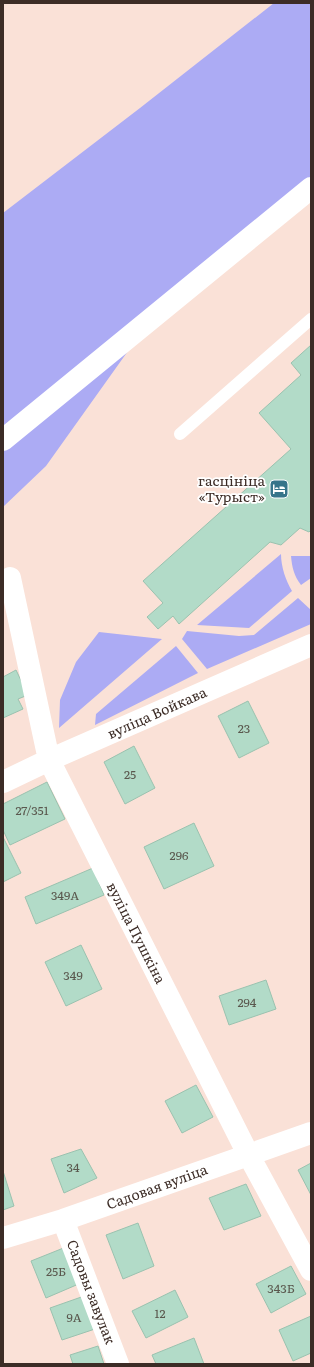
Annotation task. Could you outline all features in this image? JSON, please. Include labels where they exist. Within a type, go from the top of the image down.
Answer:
[{"type":"street","points":[[3,440],[311,188]]},
{"type":"street","name":"вуліца Пушкіна","points":[[10,578],[49,760],[248,1154],[311,1270]]},
{"type":"street","name":"вуліца Войкава","points":[[3,782],[49,760],[311,645]]},
{"type":"street","name":"Садовая вуліца","points":[[3,1238],[63,1220],[311,1133]]},
{"type":"street","name":"Садовы завулак","points":[[63,1220],[118,1364]]},
{"type":"lane","points":[[180,434],[311,319]]},
{"type":"shaded area","points":[[274,3],[311,3],[311,182],[143,330],[46,466],[3,507],[3,213]]},
{"type":"shaded area","points":[[281,554],[284,574],[292,591],[249,628],[197,625]]},
{"type":"shaded area","points":[[291,556],[311,556],[311,578],[301,585],[294,571]]},
{"type":"shaded area","points":[[298,598],[311,610],[311,624],[207,669],[182,639],[187,631],[239,636],[254,635]]},
{"type":"shaded area","points":[[99,632],[162,639],[59,728],[60,700],[76,662]]},
{"type":"shaded area","points":[[176,646],[198,673],[95,725],[96,714]]},
{"type":"building","name":"гасцініца «Турыст»","points":[[311,345],[311,530],[309,532],[300,528],[281,545],[270,542],[179,624],[173,616],[158,629],[147,617],[163,603],[143,581],[291,449],[259,413],[301,375],[291,363]]},
{"type":"building","points":[[16,670],[28,695],[18,699],[23,709],[3,718],[3,677]]},
{"type":"building","points":[[248,701],[269,743],[239,758],[218,716]]},
{"type":"building","points":[[134,746],[155,788],[125,804],[104,762]]},
{"type":"building","points":[[47,782],[65,819],[10,845],[3,830],[3,804]]},
{"type":"building","points":[[194,823],[214,866],[164,889],[144,847]]},
{"type":"building","points":[[3,837],[21,873],[3,882]]},
{"type":"building","points":[[93,868],[104,895],[36,924],[25,897]]},
{"type":"building","points":[[81,945],[102,989],[66,1006],[45,962]]},
{"type":"building","points":[[266,980],[276,1009],[229,1025],[219,996]]},
{"type":"building","points":[[196,1085],[213,1117],[182,1133],[165,1101]]},
{"type":"building","points":[[81,1149],[97,1178],[64,1193],[51,1159]]},
{"type":"building","points":[[311,1163],[311,1195],[298,1170]]},
{"type":"building","points":[[3,1171],[14,1206],[3,1210]]},
{"type":"building","points":[[246,1184],[261,1216],[224,1230],[209,1198]]},
{"type":"building","points":[[138,1223],[154,1266],[123,1279],[106,1235]]},
{"type":"building","points":[[66,1247],[81,1283],[46,1298],[31,1261]]},
{"type":"building","points":[[291,1266],[306,1294],[271,1313],[256,1284]]},
{"type":"building","points":[[175,1290],[188,1317],[146,1338],[132,1311]]},
{"type":"building","points":[[87,1295],[98,1328],[62,1340],[50,1308]]},
{"type":"building","points":[[311,1316],[311,1353],[293,1361],[279,1330]]},
{"type":"building","points":[[194,1338],[204,1364],[156,1364],[152,1355]]},
{"type":"building","points":[[98,1346],[104,1364],[73,1364],[70,1355]]},
{"type":"place","name":"гасцініца «Турыст»","points":[[279,489]]}]
